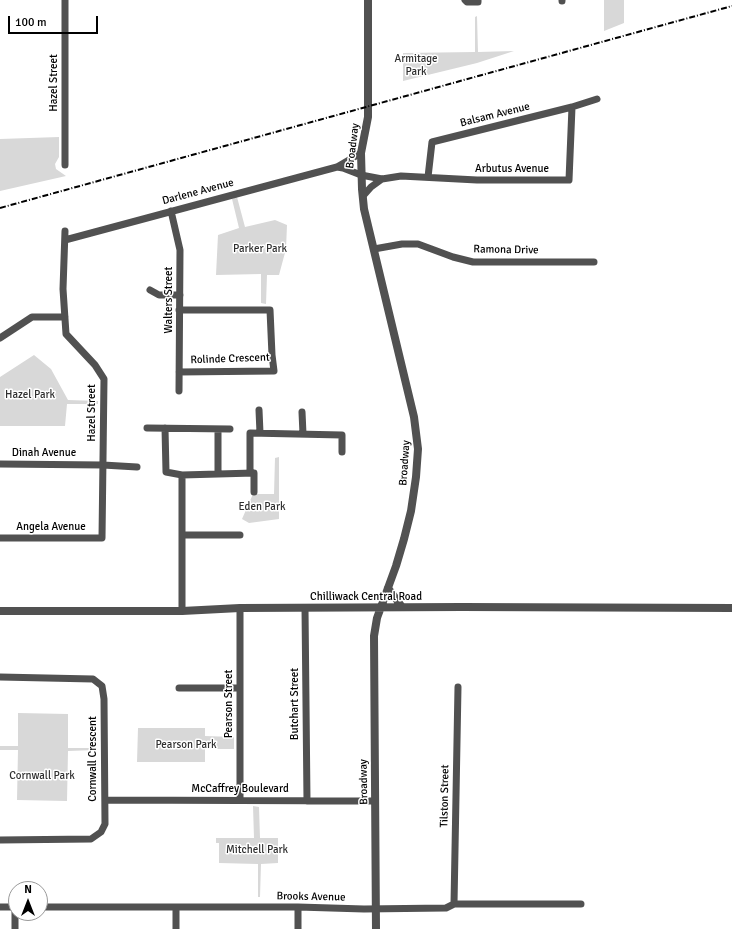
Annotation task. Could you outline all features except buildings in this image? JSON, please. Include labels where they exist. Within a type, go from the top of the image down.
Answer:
[{"type":"street","name":"Hazel Street","points":[[65,0],[65,165]]},
{"type":"street","name":"Broadway","points":[[368,0],[368,117],[361,153],[360,175],[362,196],[414,417],[418,449],[416,477],[409,517],[400,552],[376,621],[374,636],[376,929]]},
{"type":"street","points":[[465,0],[468,2],[478,2],[478,0]]},
{"type":"street","name":"Balsam Avenue","points":[[428,177],[432,142],[572,107],[597,99]]},
{"type":"street","name":"Arbutus Avenue","points":[[360,175],[382,179],[401,176],[477,180],[569,180],[572,107]]},
{"type":"street","name":"Darlene Avenue","points":[[65,240],[337,167],[361,153]]},
{"type":"street","points":[[337,167],[360,175]]},
{"type":"street","points":[[362,196],[382,179]]},
{"type":"street","name":"Walters Street","points":[[171,211],[180,250],[179,391]]},
{"type":"street","name":"Hazel Street","points":[[65,231],[64,317],[66,334],[95,365],[104,380],[102,538]]},
{"type":"street","name":"Ramona Drive","points":[[374,249],[402,244],[418,244],[452,257],[473,262],[594,262]]},
{"type":"street","points":[[150,290],[159,296],[180,295]]},
{"type":"street","name":"Rolinde Crescent","points":[[179,310],[270,310],[274,371],[179,372]]},
{"type":"street","points":[[0,338],[32,318],[64,317]]},
{"type":"street","points":[[259,410],[260,433]]},
{"type":"street","points":[[302,412],[303,434]]},
{"type":"street","points":[[147,428],[230,429]]},
{"type":"street","points":[[165,428],[166,472],[182,474],[254,473],[254,492]]},
{"type":"street","points":[[218,429],[218,473]]},
{"type":"street","points":[[250,473],[250,433],[342,435],[342,452]]},
{"type":"street","name":"Dinah Avenue","points":[[0,464],[103,465],[137,467]]},
{"type":"street","points":[[182,474],[182,611]]},
{"type":"street","points":[[182,535],[240,535]]},
{"type":"street","name":"Angela Avenue","points":[[0,538],[102,538]]},
{"type":"street","points":[[388,588],[402,607]]},
{"type":"street","name":"Chilliwack Central Road","points":[[0,611],[182,611],[240,608],[402,607],[732,608]]},
{"type":"street","name":"Pearson Street","points":[[240,608],[240,800]]},
{"type":"street","name":"Butchart Street","points":[[306,608],[307,800]]},
{"type":"street","name":"Cornwall Crescent","points":[[0,677],[94,679],[102,686],[104,699],[105,800],[105,824],[101,832],[91,839],[0,840]]},
{"type":"street","name":"Tilston Street","points":[[454,904],[458,687]]},
{"type":"street","points":[[179,688],[240,688]]},
{"type":"street","name":"McCaffrey Boulevard","points":[[105,800],[375,801]]},
{"type":"street","name":"Brooks Avenue","points":[[48,907],[298,907],[376,909],[446,908],[454,904],[581,904]]},
{"type":"street","points":[[176,907],[176,929]]},
{"type":"street","points":[[298,907],[298,929]]},
{"type":"green space","points":[[604,0],[624,0],[624,23],[604,31]]},
{"type":"green space","name":"Armitage Park","points":[[477,16],[478,52],[514,51],[477,63],[403,81],[403,53],[475,52],[475,17]]},
{"type":"green space","points":[[59,137],[59,157],[55,164],[56,169],[66,176],[0,191],[0,139]]},
{"type":"green space","name":"Parker Park","points":[[237,197],[245,227],[275,220],[287,225],[286,249],[279,275],[267,275],[266,304],[261,303],[261,274],[216,275],[218,235],[239,228],[232,199]]},
{"type":"green space","name":"Hazel Park","points":[[34,355],[51,369],[68,400],[98,401],[98,404],[67,404],[65,426],[0,426],[0,377]]},
{"type":"green space","name":"Eden Park","points":[[279,457],[279,519],[249,523],[242,519],[253,494],[274,494],[275,458]]},
{"type":"green space","name":"Cornwall Park","points":[[18,713],[68,714],[68,748],[96,748],[96,750],[68,751],[67,801],[17,800],[18,750],[0,750],[0,746],[18,746]]},
{"type":"green space","name":"Pearson Park","points":[[138,728],[205,728],[205,736],[234,737],[234,749],[205,749],[205,762],[137,762]]},
{"type":"green space","name":"Mitchell Park","points":[[253,806],[259,807],[260,838],[278,838],[278,863],[261,864],[260,897],[258,897],[258,864],[219,863],[219,843],[216,843],[216,838],[254,838]]},
{"type":"railway","points":[[0,208],[732,6]]}]
